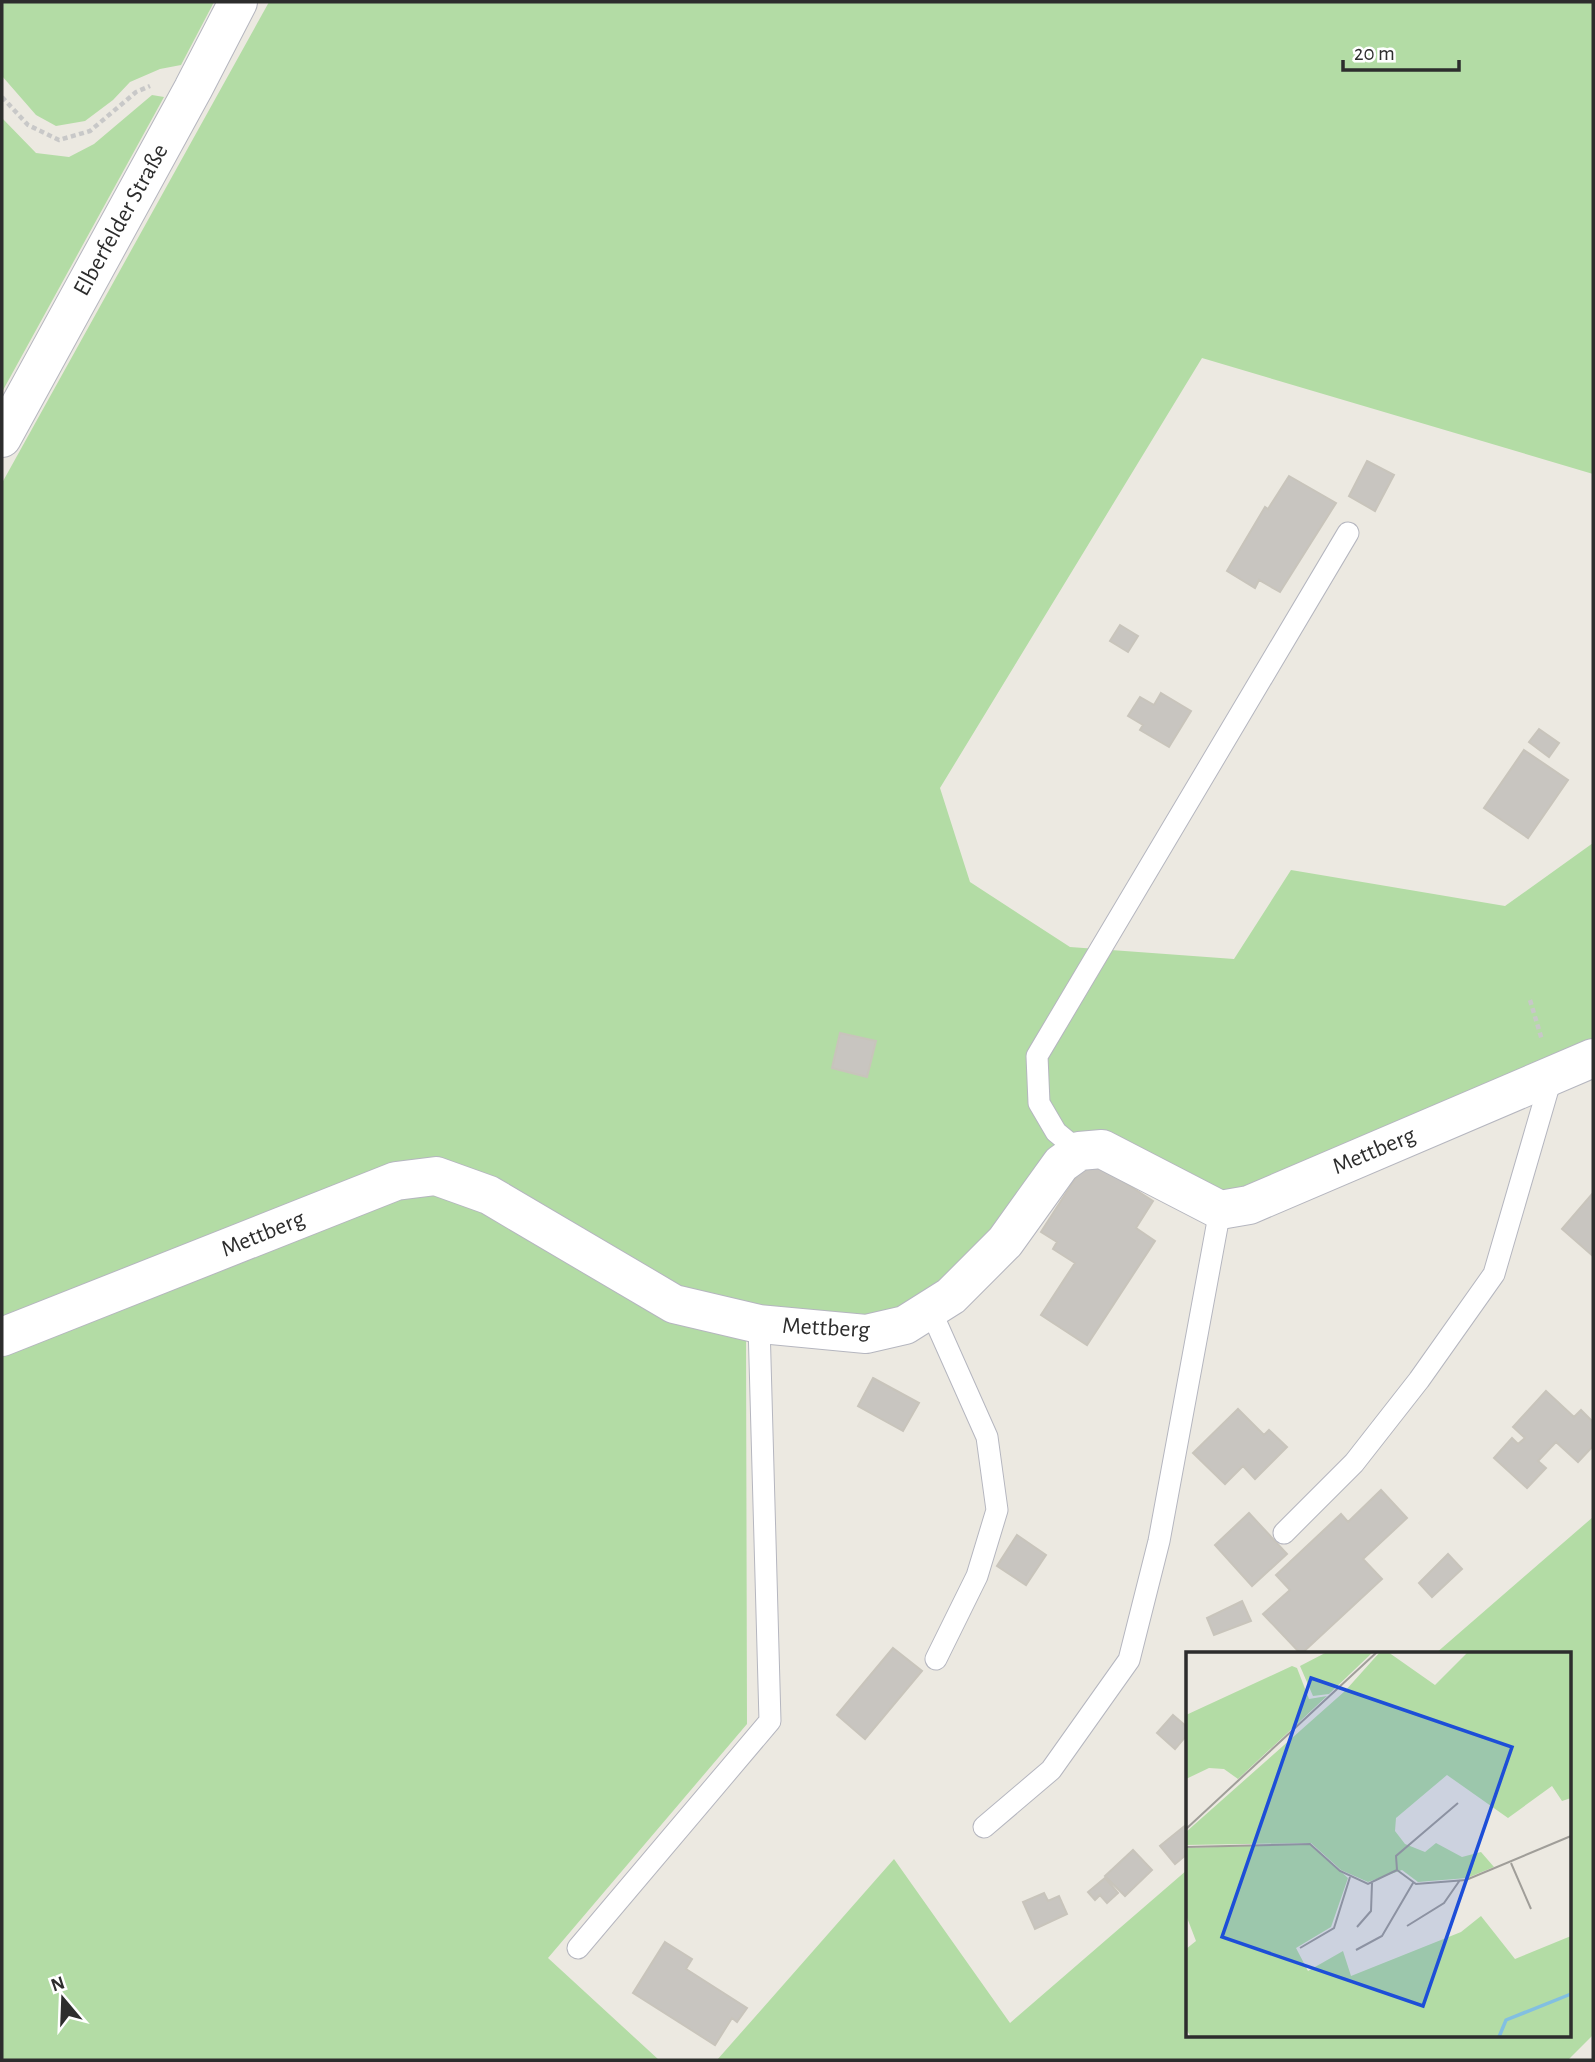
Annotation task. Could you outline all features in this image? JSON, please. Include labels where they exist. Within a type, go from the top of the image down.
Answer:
[{"type":"street","name":"Elberfelder Straße","points":[[2,438],[238,2]]},
{"type":"street","name":"Mettberg","points":[[1220,1210],[1249,1205],[1593,1058]]},
{"type":"street","points":[[1079,1151],[1102,1149],[1220,1210]]},
{"type":"street","name":"Mettberg","points":[[2,1337],[396,1181],[436,1176],[489,1195],[674,1304],[759,1324],[866,1334],[905,1325],[951,1296],[1005,1242],[1061,1164],[1079,1151]]},
{"type":"lane","points":[[1079,1151],[1056,1132],[1039,1103],[1037,1056],[1348,533]]},
{"type":"lane","points":[[1284,1534],[1354,1463],[1419,1380],[1494,1274],[1552,1075]]},
{"type":"lane","points":[[984,1827],[1051,1770],[1129,1660],[1160,1541],[1220,1210]]},
{"type":"lane","points":[[930,1310],[987,1437],[997,1510],[977,1576],[936,1659]]},
{"type":"lane","points":[[578,1948],[770,1721],[759,1324]]},
{"type":"path","points":[[2,96],[28,125],[59,140],[90,131],[136,92],[162,79],[193,89]]},
{"type":"green space","points":[[2,2],[214,2],[181,65],[160,69],[130,82],[113,100],[85,121],[56,126],[36,115],[2,76]]},
{"type":"green space","points":[[269,2],[1593,2],[1593,474],[1202,358],[940,788],[970,882],[1070,947],[1234,959],[1291,870],[1505,906],[1593,843],[1593,1045],[1255,1192],[1216,1196],[1113,1139],[944,1287],[863,1324],[679,1294],[439,1169],[2,1327],[2,483]]},
{"type":"green space","points":[[152,95],[164,97],[2,392],[2,118],[36,153],[69,157],[94,144]]},
{"type":"green space","points":[[437,1184],[746,1332],[747,1724],[548,1958],[659,2060],[2,2060],[2,1346]]},
{"type":"green space","points":[[1593,1517],[1593,2035],[1568,2060],[717,2060],[894,1859],[1010,2023],[1186,1871],[1186,2038],[1570,2038],[1570,1652],[1437,1652]]},
{"type":"building","points":[[1367,461],[1394,475],[1375,511],[1349,496]]},
{"type":"building","points":[[1289,476],[1336,503],[1280,592],[1259,580],[1255,588],[1227,571],[1265,507],[1268,509]]},
{"type":"building","points":[[1120,625],[1138,636],[1128,652],[1110,641]]},
{"type":"building","points":[[1161,693],[1191,711],[1169,747],[1140,730],[1143,725],[1128,716],[1140,697],[1154,705]]},
{"type":"building","points":[[1539,729],[1559,743],[1549,757],[1529,742]]},
{"type":"building","points":[[1524,750],[1568,780],[1528,838],[1484,808]]},
{"type":"building","points":[[840,1033],[876,1041],[867,1077],[832,1068]]},
{"type":"building","points":[[1088,1159],[1153,1201],[1136,1228],[1155,1241],[1087,1345],[1041,1315],[1075,1263],[1053,1249],[1057,1242],[1041,1232]]},
{"type":"building","points":[[1593,1193],[1593,1256],[1562,1229]]},
{"type":"building","points":[[873,1378],[919,1403],[903,1431],[858,1406]]},
{"type":"building","points":[[1546,1391],[1574,1417],[1581,1410],[1593,1422],[1593,1446],[1578,1462],[1556,1442],[1538,1461],[1546,1468],[1527,1488],[1494,1458],[1512,1438],[1518,1444],[1525,1438],[1513,1427]]},
{"type":"building","points":[[1238,1409],[1264,1435],[1269,1430],[1287,1447],[1255,1479],[1243,1466],[1225,1484],[1193,1453]]},
{"type":"building","points":[[1381,1490],[1407,1518],[1363,1559],[1382,1579],[1303,1652],[1299,1652],[1263,1614],[1290,1590],[1276,1575],[1341,1514],[1348,1522]]},
{"type":"building","points":[[1249,1513],[1287,1554],[1252,1586],[1215,1545]]},
{"type":"building","points":[[1017,1535],[1046,1555],[1026,1585],[997,1566]]},
{"type":"building","points":[[1448,1554],[1462,1569],[1432,1597],[1419,1583]]},
{"type":"building","points":[[1242,1601],[1251,1621],[1214,1635],[1207,1618]]},
{"type":"building","points":[[893,1648],[922,1671],[865,1739],[837,1715]]},
{"type":"building","points":[[1173,1715],[1186,1726],[1186,1736],[1175,1749],[1157,1733]]},
{"type":"building","points":[[1186,1825],[1186,1855],[1175,1864],[1160,1846]]},
{"type":"building","points":[[1133,1850],[1152,1870],[1125,1896],[1105,1876]]},
{"type":"building","points":[[1105,1878],[1118,1893],[1107,1903],[1100,1895],[1095,1900],[1088,1892]]},
{"type":"building","points":[[1044,1893],[1048,1901],[1059,1896],[1067,1914],[1035,1929],[1023,1902]]},
{"type":"building","points":[[665,1942],[692,1959],[686,1969],[747,2008],[737,2022],[732,2018],[715,2045],[633,1993]]}]
